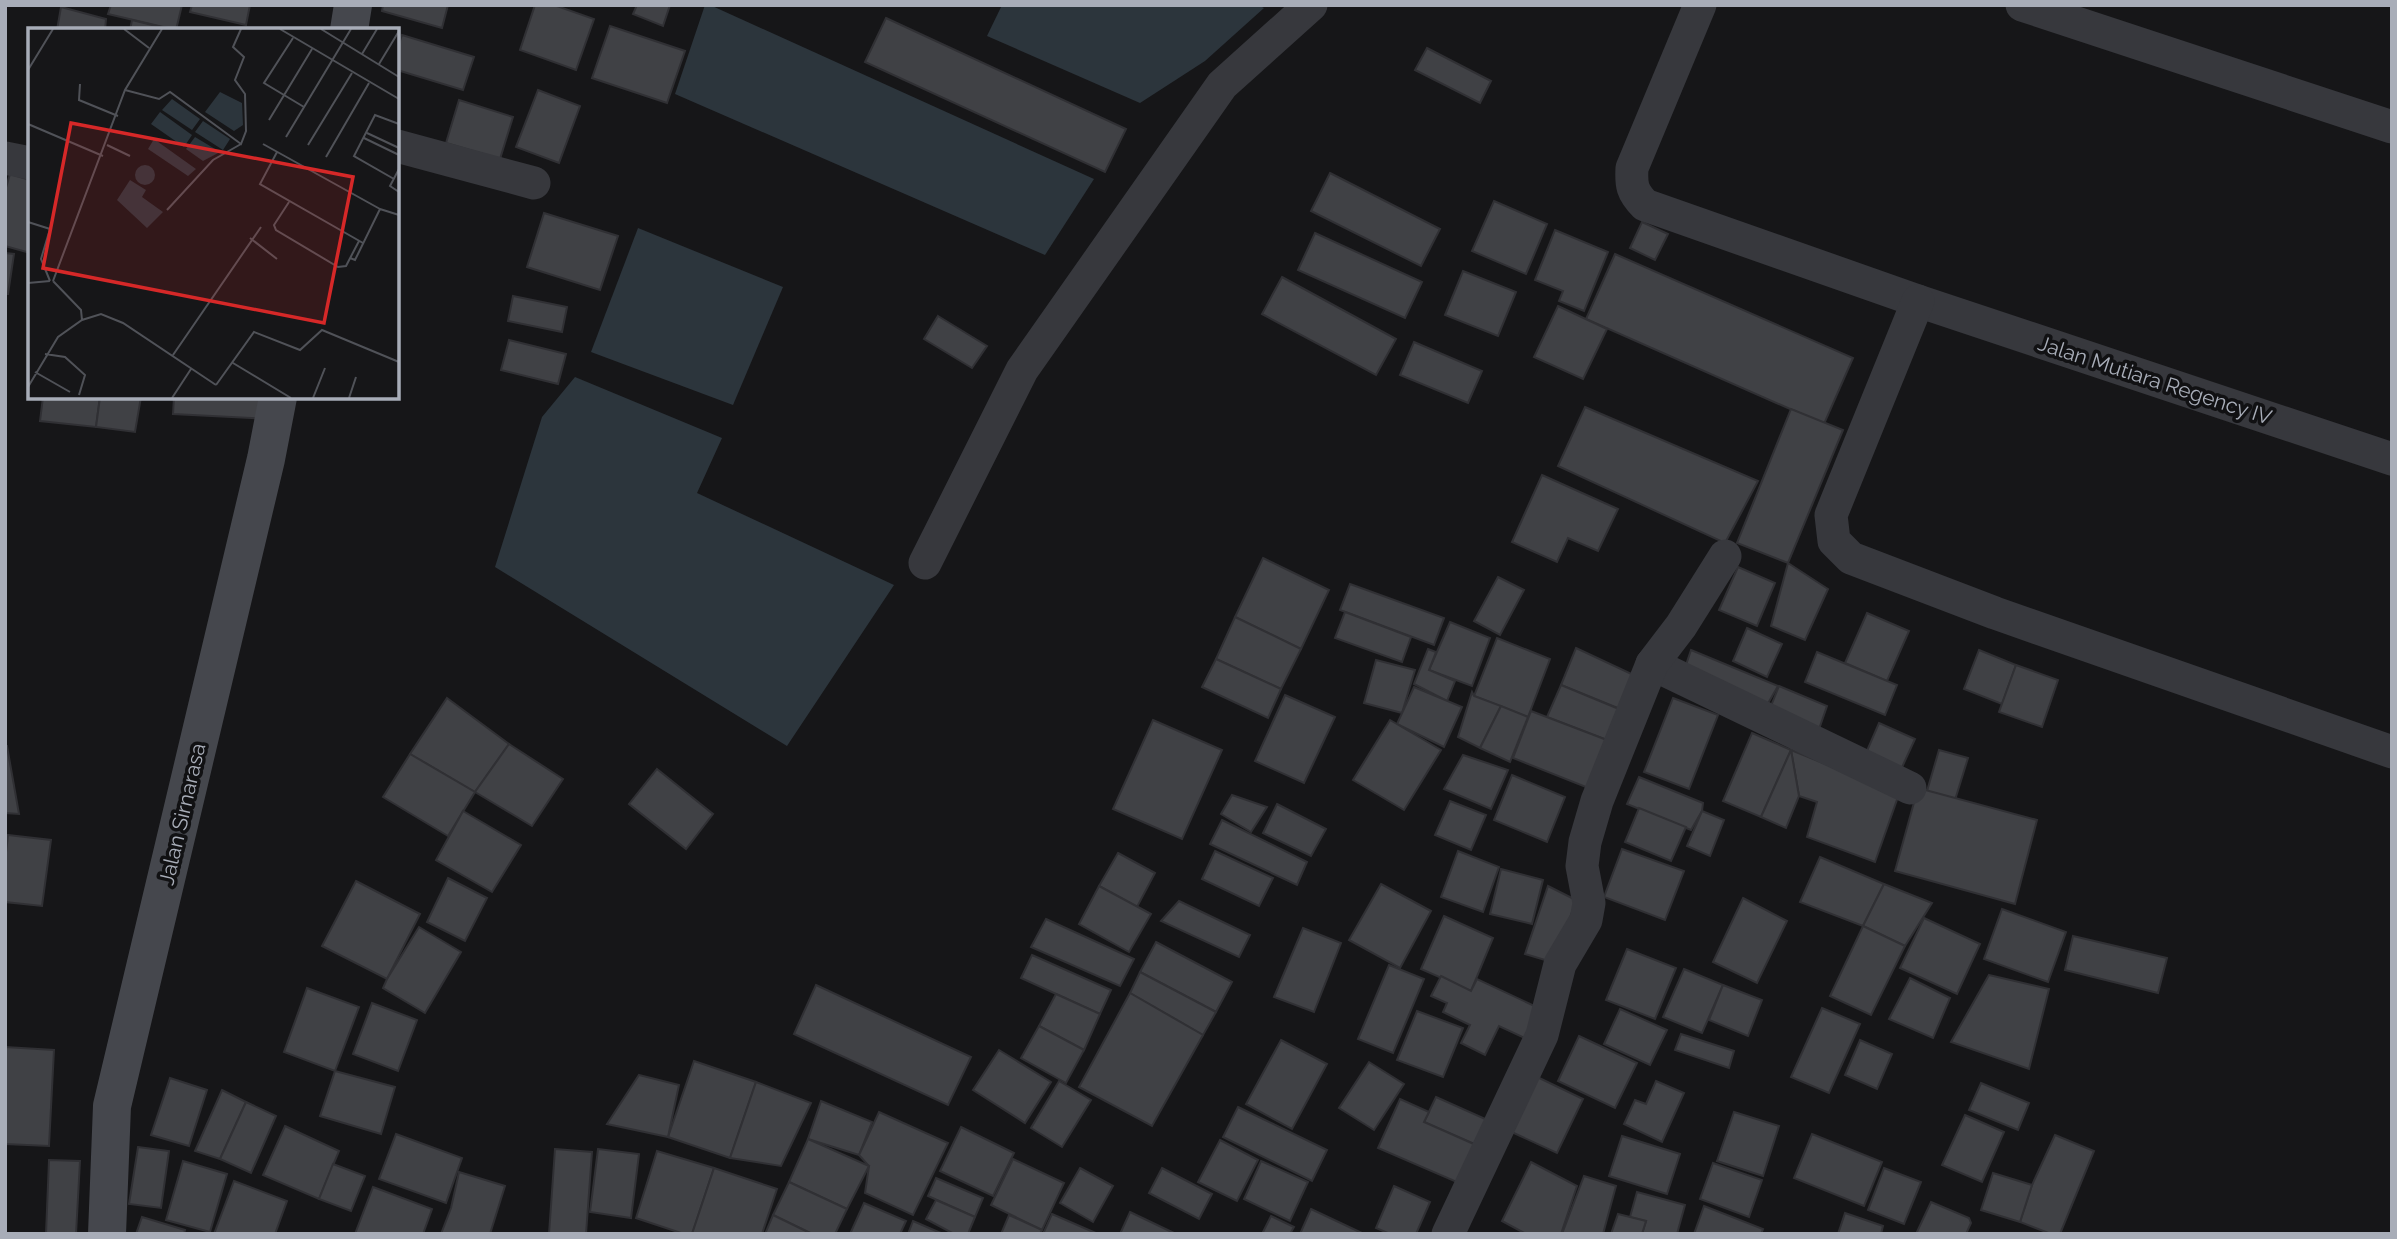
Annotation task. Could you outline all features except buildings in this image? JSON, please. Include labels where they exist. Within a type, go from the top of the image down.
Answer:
[{"type":"street","points":[[349,28],[353,5]]},
{"type":"street","points":[[925,563],[1022,370],[1222,85],[1311,5]]},
{"type":"street","name":"Jalan Mutiara Regency IV","points":[[1700,5],[1632,168],[1631,185],[1644,205],[1918,301],[2392,459]]},
{"type":"street","points":[[2022,5],[2392,127]]},
{"type":"street","points":[[399,147],[534,183]]},
{"type":"street","points":[[5,158],[28,163]]},
{"type":"street","points":[[1918,301],[1831,515],[1834,541],[1851,558],[1995,613],[2392,752]]},
{"type":"street","name":"Jalan Sirnarasa","points":[[107,1234],[112,1106],[266,459],[278,399]]},
{"type":"street","points":[[1448,1234],[1542,1035],[1560,964],[1586,920],[1589,903],[1582,866],[1585,842],[1598,801],[1652,664],[1681,626],[1725,556]]},
{"type":"street","points":[[1652,664],[1910,788]]},
{"type":"shaded area","points":[[705,5],[1094,179],[1045,255],[675,94]]},
{"type":"shaded area","points":[[1002,5],[1258,5],[1264,8],[1205,61],[1140,103],[987,36]]},
{"type":"shaded area","points":[[638,228],[783,287],[733,405],[591,352]]},
{"type":"shaded area","points":[[575,377],[722,438],[697,493],[894,585],[787,746],[495,567],[542,417]]}]
